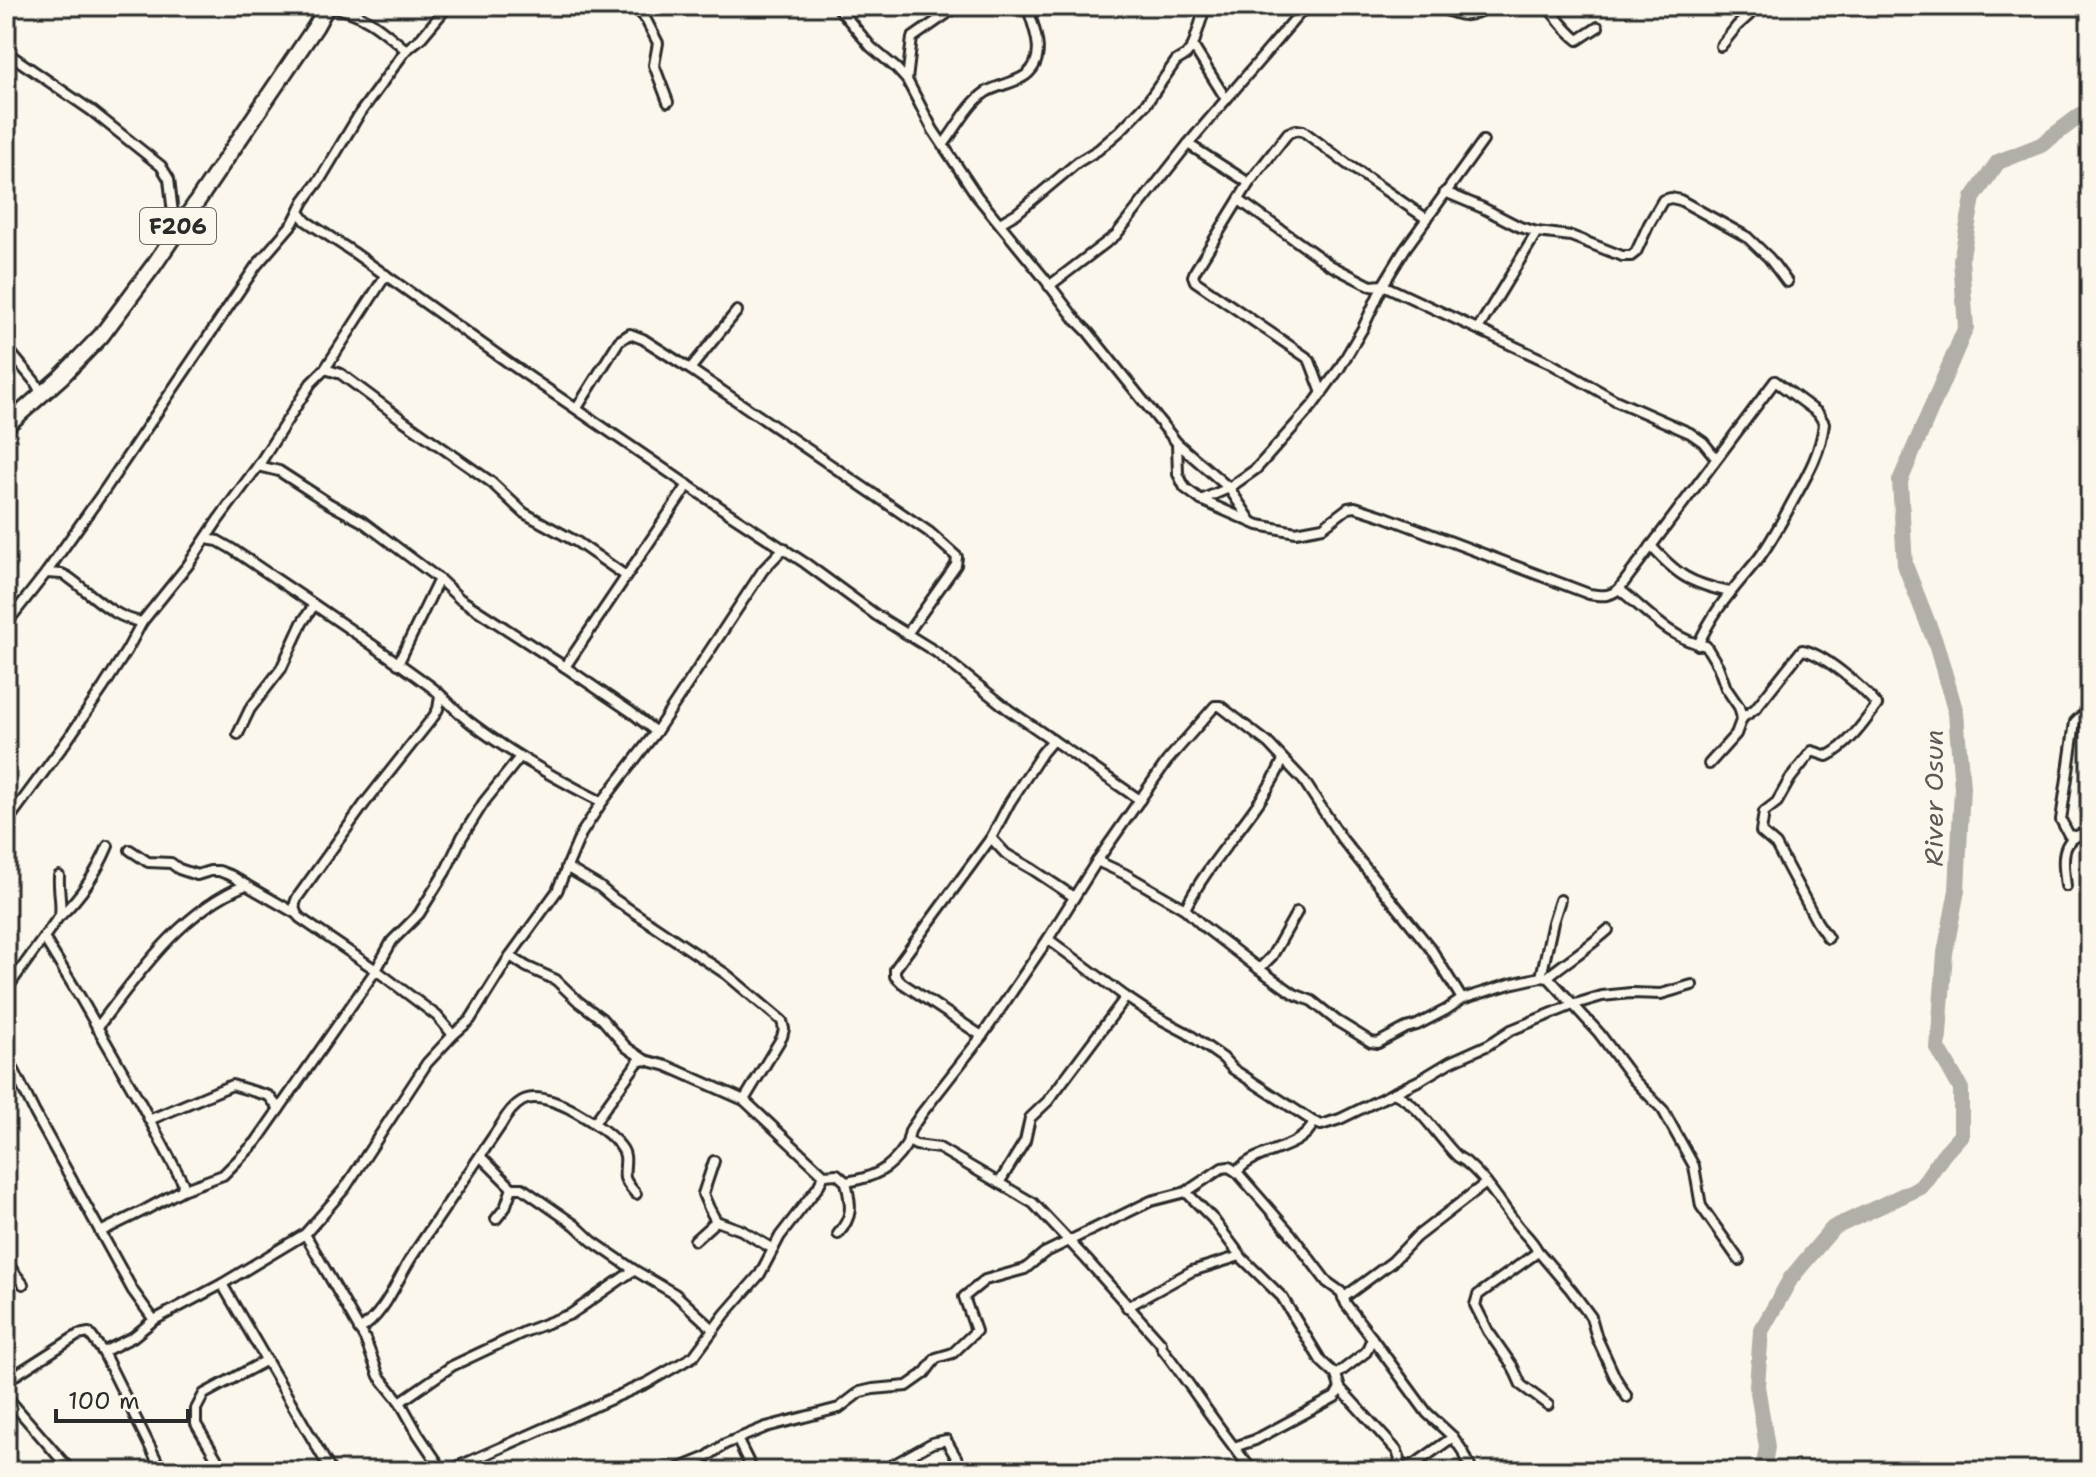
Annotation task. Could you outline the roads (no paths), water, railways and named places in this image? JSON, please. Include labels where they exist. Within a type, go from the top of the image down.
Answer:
[{"type":"main road","name":"F206","points":[[6,426],[101,336],[154,265],[327,6]]},
{"type":"street","points":[[327,6],[356,12],[385,31],[406,50]]},
{"type":"street","points":[[6,624],[46,573],[171,394],[256,266],[293,223],[309,192],[321,178],[360,113],[406,50],[421,38],[448,6]]},
{"type":"street","points":[[635,6],[658,43],[654,65],[668,102]]},
{"type":"street","points":[[837,6],[871,47],[907,80],[925,116],[977,196],[1049,286],[1177,443],[1229,488],[1251,522]]},
{"type":"street","points":[[907,80],[912,38],[958,6]]},
{"type":"street","points":[[943,145],[974,102],[987,92],[1026,75],[1037,60],[1039,52],[1027,6]]},
{"type":"street","points":[[1000,223],[1098,150],[1146,104],[1176,61],[1193,46],[1203,6]]},
{"type":"street","points":[[1049,286],[1116,235],[1188,144],[1306,6]]},
{"type":"street","points":[[1437,6],[1469,16],[1488,6]]},
{"type":"street","points":[[1547,6],[1566,31],[1578,40],[1598,27]]},
{"type":"street","points":[[1721,46],[1759,6]]},
{"type":"street","points":[[1193,46],[1226,99]]},
{"type":"street","points":[[6,52],[92,111],[161,166],[169,179],[175,231]]},
{"type":"street","points":[[1322,393],[1306,357],[1195,281],[1195,271],[1249,183],[1288,133],[1296,130],[1303,131],[1427,219]]},
{"type":"street","points":[[1201,500],[1229,488],[1256,469],[1322,393],[1357,338],[1383,285],[1483,141]]},
{"type":"street","points":[[1188,144],[1249,183]]},
{"type":"street","points":[[1445,192],[1520,227],[1571,236],[1622,256],[1631,256],[1636,252],[1663,200],[1680,200],[1747,237],[1769,258],[1787,282]]},
{"type":"street","points":[[1239,200],[1330,265],[1371,286],[1383,285],[1550,363],[1615,400],[1690,433],[1703,442],[1716,458]]},
{"type":"street","points":[[172,208],[186,215]]},
{"type":"street","points":[[299,212],[306,221],[509,363],[959,669],[985,693],[1140,800]]},
{"type":"street","points":[[293,223],[306,221]]},
{"type":"street","points":[[1478,329],[1537,232]]},
{"type":"street","points":[[6,823],[103,688],[142,622],[258,466],[386,275]]},
{"type":"street","points":[[690,369],[737,311]]},
{"type":"street","points":[[577,408],[619,341],[630,334],[690,369],[929,532],[957,557],[956,565],[907,634]]},
{"type":"street","points":[[6,347],[42,394]]},
{"type":"street","points":[[325,369],[341,374],[491,482],[524,513],[577,542],[626,576]]},
{"type":"street","points":[[1177,443],[1178,474],[1185,488],[1201,500],[1270,529],[1309,531],[1323,527],[1341,512],[1355,507],[1589,594],[1605,597],[1619,589],[1775,381],[1818,413],[1824,423],[1822,444],[1784,519],[1759,557],[1710,619],[1698,645]]},
{"type":"street","points":[[258,466],[290,476],[363,522],[439,579],[460,599],[565,667],[656,732]]},
{"type":"street","points":[[565,667],[688,485]]},
{"type":"street","points":[[206,539],[218,541],[232,549],[314,605],[434,689],[470,722],[520,757],[602,802]]},
{"type":"street","points":[[1651,546],[1673,570],[1703,586],[1729,592]]},
{"type":"street","points":[[103,1352],[305,1234],[345,1188],[427,1063],[470,1020],[510,956],[557,891],[581,834],[602,802],[656,732],[763,570],[784,548]]},
{"type":"street","points":[[46,573],[68,577],[112,611],[142,622]]},
{"type":"street","points":[[398,664],[439,579]]},
{"type":"street","points":[[1619,589],[1669,632],[1690,643],[1706,646],[1742,718]]},
{"type":"street","points":[[238,734],[250,709],[281,669],[302,623],[314,605]]},
{"type":"street","points":[[1709,764],[1736,734],[1742,718],[1755,709],[1802,650],[1820,658],[1850,679],[1877,705],[1837,751],[1827,756],[1812,751],[1777,802],[1764,812],[1761,832],[1776,845],[1828,938]]},
{"type":"street","points":[[295,913],[297,898],[365,803],[434,716],[440,696]]},
{"type":"street","points":[[846,1182],[882,1172],[904,1149],[909,1131],[982,1036],[1167,761],[1215,706],[1220,706],[1268,743],[1304,781],[1342,839],[1444,966],[1462,999]]},
{"type":"street","points":[[2090,716],[2080,717],[2075,722],[2061,820],[2069,835],[2090,832]]},
{"type":"street","points":[[982,1036],[902,983],[895,972],[900,959],[991,838],[1010,802],[1053,740]]},
{"type":"street","points":[[100,1232],[182,1190],[223,1175],[256,1142],[376,970],[392,941],[419,914],[484,802],[520,757]]},
{"type":"street","points":[[1185,909],[1275,778],[1283,760]]},
{"type":"street","points":[[2066,886],[2063,866],[2066,844],[2075,836]]},
{"type":"street","points":[[991,838],[1006,854],[1074,897]]},
{"type":"street","points":[[6,990],[60,915],[79,898],[108,846]]},
{"type":"street","points":[[130,850],[148,862],[171,863],[197,875],[219,871],[232,876],[295,913],[376,970],[437,1016],[453,1035]]},
{"type":"street","points":[[1097,861],[1185,909],[1294,994],[1312,1001],[1337,1021],[1371,1042],[1378,1043],[1462,999],[1544,977],[1608,930]]},
{"type":"street","points":[[566,867],[726,974],[782,1021],[782,1037],[744,1100]]},
{"type":"street","points":[[59,876],[60,915]]},
{"type":"street","points":[[97,1028],[149,960],[195,916],[231,891],[246,885]]},
{"type":"street","points":[[1544,977],[1560,900]]},
{"type":"street","points":[[1259,969],[1272,956],[1297,912]]},
{"type":"street","points":[[44,938],[149,1120],[183,1183],[182,1190]]},
{"type":"street","points":[[1048,939],[1126,997],[1187,1033],[1243,1076],[1321,1125],[1393,1093],[1511,1030],[1575,1004],[1602,996],[1661,994],[1692,985]]},
{"type":"street","points":[[510,956],[556,980],[602,1019],[626,1047],[645,1060],[667,1066],[744,1100],[824,1175],[837,1174],[846,1182],[850,1201],[849,1220],[838,1234]]},
{"type":"street","points":[[1544,977],[1575,1004],[1634,1080],[1663,1110],[1694,1166],[1701,1206],[1739,1260]]},
{"type":"street","points":[[999,1183],[1025,1141],[1030,1118],[1048,1101],[1126,997]]},
{"type":"street","points":[[6,1054],[100,1232],[133,1291],[154,1320]]},
{"type":"street","points":[[594,1123],[638,1062],[645,1060]]},
{"type":"street","points":[[149,1120],[232,1085],[269,1096],[279,1109]]},
{"type":"street","points":[[1393,1093],[1404,1097],[1468,1163],[1571,1290],[1591,1317],[1597,1338],[1627,1397]]},
{"type":"street","points":[[359,1330],[379,1312],[510,1111],[522,1101],[542,1099],[567,1107],[594,1123],[622,1147],[626,1159],[625,1176],[636,1194]]},
{"type":"street","points":[[1237,1172],[1251,1159],[1267,1155],[1306,1133],[1314,1122]]},
{"type":"street","points":[[908,1141],[939,1148],[1033,1203],[1161,1343],[1215,1424],[1253,1471]]},
{"type":"street","points":[[481,1157],[512,1188],[522,1188],[575,1225],[592,1241],[675,1294],[713,1329]]},
{"type":"street","points":[[714,1161],[703,1194],[716,1221],[741,1230],[773,1249]]},
{"type":"street","points":[[673,1471],[766,1427],[839,1408],[860,1392],[907,1386],[924,1374],[936,1358],[953,1353],[976,1331],[964,1297],[985,1280],[1025,1269],[1044,1253],[1151,1201],[1186,1192],[1222,1168],[1229,1167],[1237,1172],[1290,1233],[1327,1282],[1341,1292],[1427,1413],[1453,1437],[1472,1471]]},
{"type":"street","points":[[305,1234],[365,1339],[379,1376],[400,1402],[418,1434],[445,1471],[647,1383],[694,1356],[760,1274],[780,1236],[824,1175]]},
{"type":"street","points":[[1343,1298],[1392,1262],[1416,1237],[1486,1183]]},
{"type":"street","points":[[496,1219],[505,1208],[512,1188]]},
{"type":"street","points":[[1186,1192],[1213,1219],[1240,1256],[1282,1297],[1321,1361],[1336,1375],[1340,1388],[1397,1451],[1400,1459],[1393,1470]]},
{"type":"street","points":[[695,1240],[716,1221]]},
{"type":"street","points":[[1537,1250],[1530,1259],[1482,1292],[1475,1305],[1521,1385],[1548,1405]]},
{"type":"street","points":[[1127,1307],[1192,1271],[1240,1256]]},
{"type":"street","points":[[6,1262],[23,1284]]},
{"type":"street","points":[[400,1402],[452,1366],[571,1314],[634,1270]]},
{"type":"street","points":[[222,1284],[331,1471]]},
{"type":"street","points":[[6,1381],[78,1335],[89,1333],[103,1352],[162,1471]]},
{"type":"street","points":[[1336,1375],[1366,1352],[1372,1338]]},
{"type":"street","points":[[224,1471],[196,1424],[196,1409],[204,1394],[267,1360]]},
{"type":"street","points":[[1234,1447],[1255,1440],[1335,1397],[1340,1388]]},
{"type":"street","points":[[6,1396],[71,1471]]},
{"type":"street","points":[[1393,1470],[1415,1464],[1453,1437]]},
{"type":"street","points":[[737,1439],[753,1471]]},
{"type":"street","points":[[882,1471],[932,1443],[946,1440],[964,1471]]},
{"type":"waterway","name":"River Osun","points":[[1763,1471],[1767,1447],[1757,1386],[1761,1331],[1791,1278],[1833,1228],[1921,1187],[1961,1135],[1961,1089],[1938,1048],[1945,953],[1957,890],[1962,787],[1956,713],[1936,644],[1905,565],[1900,481],[1966,327],[1961,260],[1973,198],[1998,162],[2041,145],[2090,108]]}]
